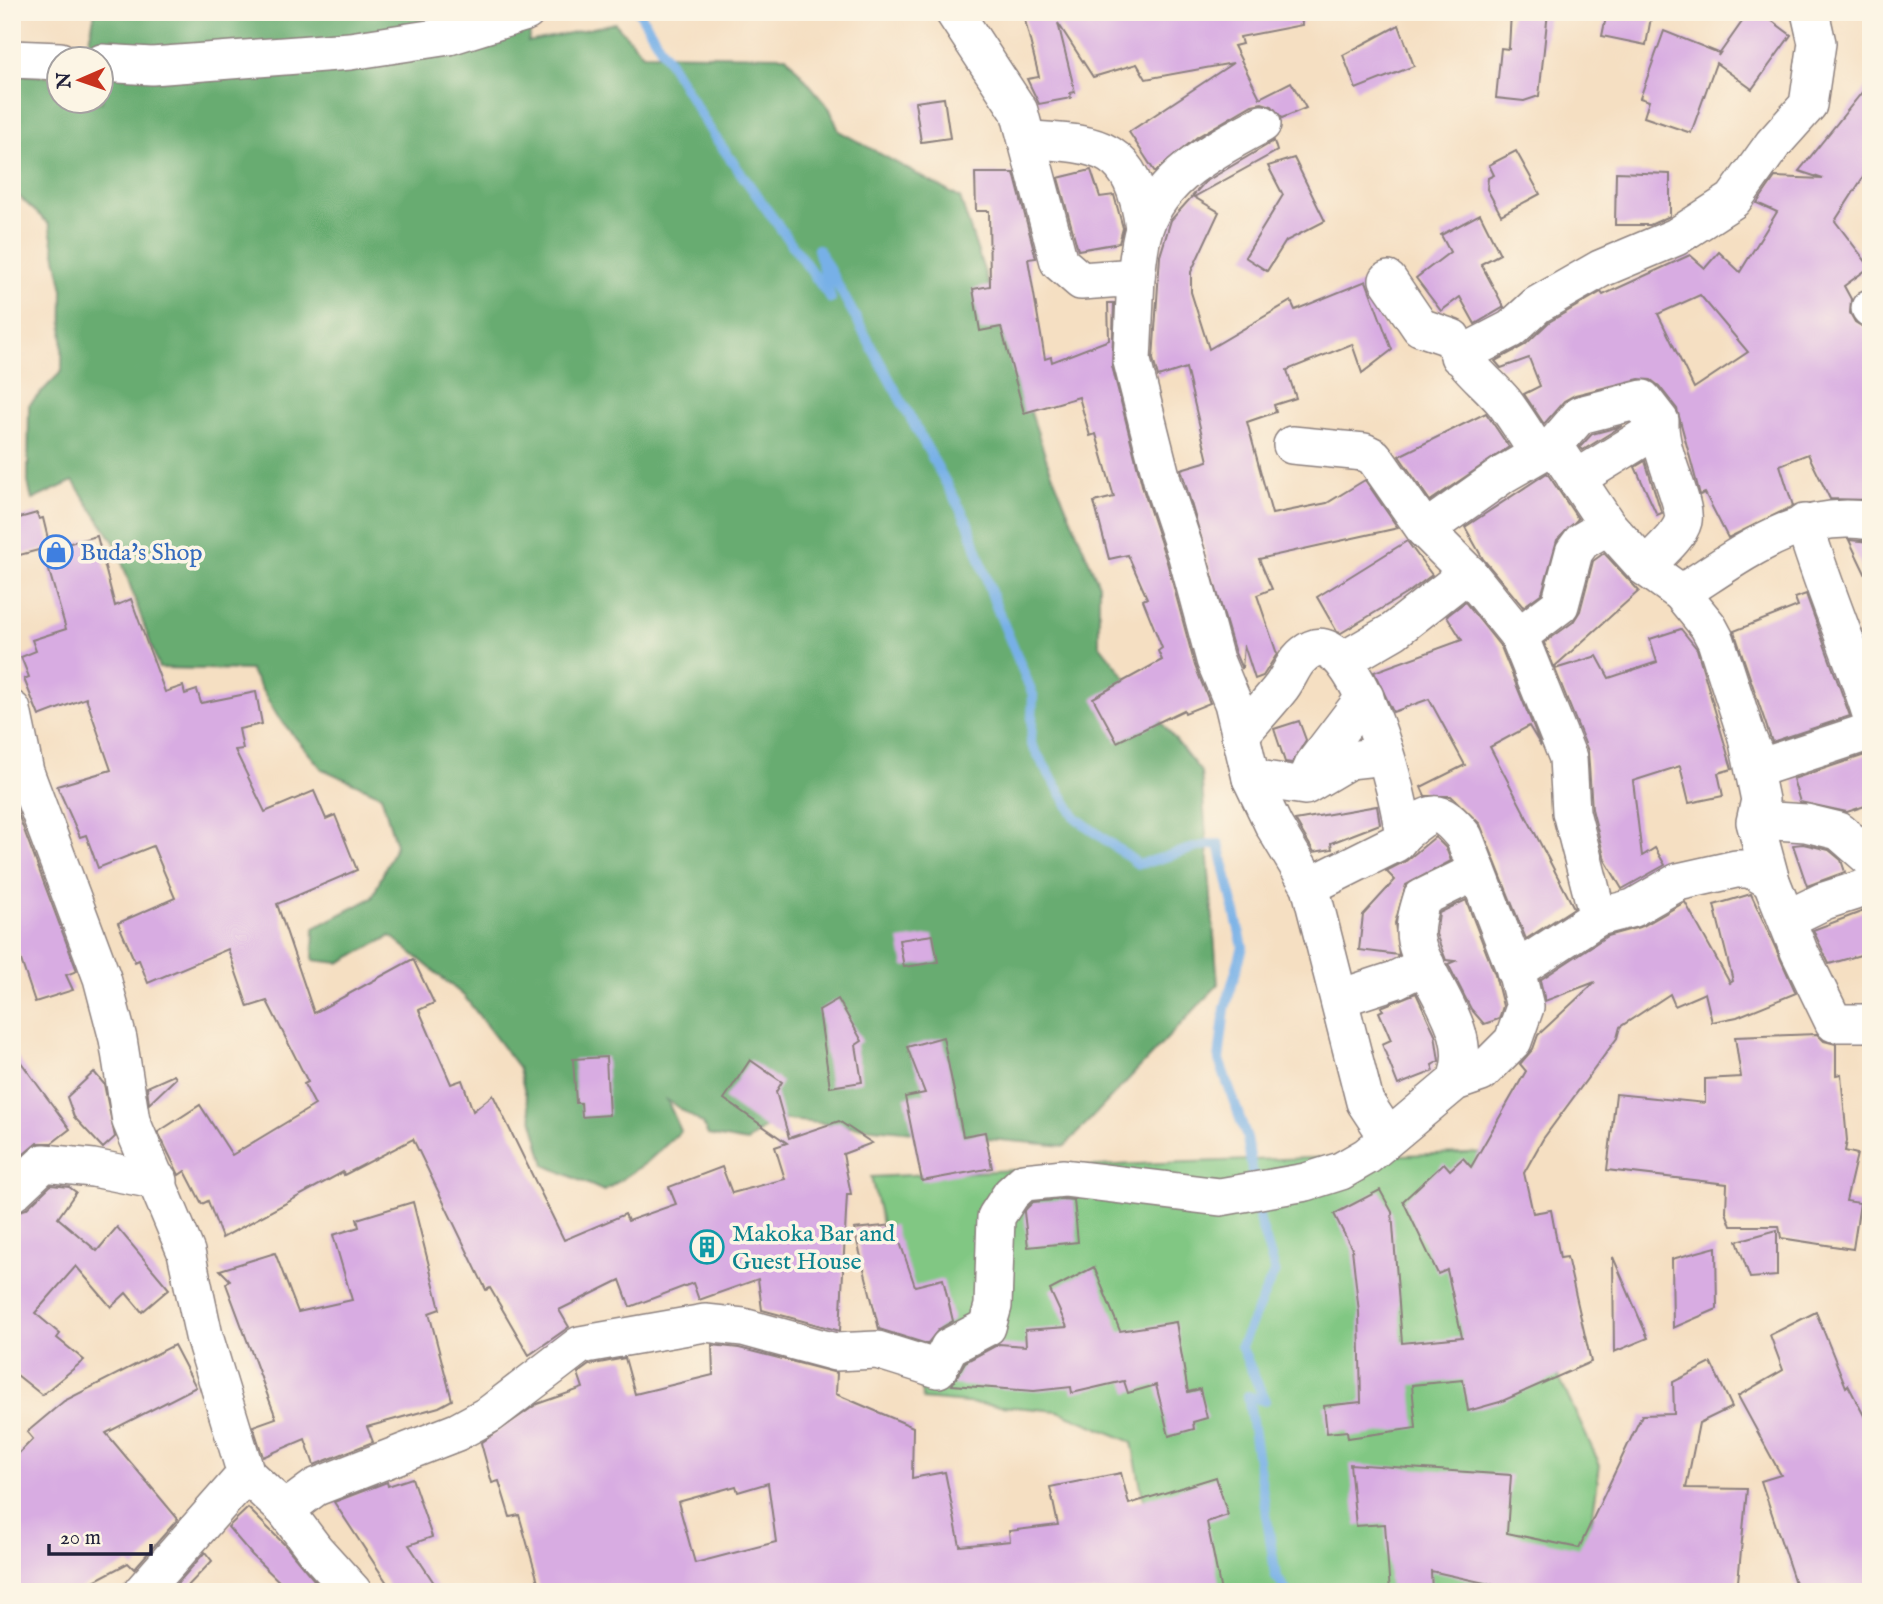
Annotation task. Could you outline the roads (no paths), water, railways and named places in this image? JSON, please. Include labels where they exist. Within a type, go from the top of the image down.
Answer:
[{"type":"street","points":[[116,64],[152,66],[350,51],[449,36],[526,12]]},
{"type":"street","points":[[954,12],[1019,111],[1059,262],[1082,281],[1136,277]]},
{"type":"street","points":[[1459,356],[1511,329],[1537,305],[1568,287],[1600,269],[1676,237],[1733,200],[1773,144],[1808,105],[1817,43],[1810,12]]},
{"type":"street","points":[[12,59],[46,60]]},
{"type":"street","points":[[1262,124],[1199,160],[1170,185],[1144,228],[1136,277],[1132,361],[1163,484],[1251,778],[1274,826],[1310,886],[1365,1102],[1388,1137]]},
{"type":"street","points":[[1028,140],[1096,146],[1118,160],[1132,177],[1144,228]]},
{"type":"street","points":[[1388,280],[1420,327],[1452,338],[1459,356],[1476,369],[1576,479],[1608,526],[1645,567],[1681,593],[1708,626],[1716,641],[1747,737],[1760,800],[1757,821],[1771,881],[1804,964],[1834,1023],[1871,1023]]},
{"type":"street","points":[[1425,530],[1546,449],[1580,415],[1643,399]]},
{"type":"street","points":[[1576,479],[1646,436],[1651,430],[1651,418],[1643,399]]},
{"type":"street","points":[[1643,399],[1660,421],[1659,435],[1664,457],[1683,515],[1677,531],[1645,567]]},
{"type":"street","points":[[1292,446],[1364,452],[1374,457],[1425,530],[1468,573],[1519,636],[1568,758],[1571,812],[1598,917]]},
{"type":"street","points":[[1681,593],[1772,536],[1804,523],[1857,519],[1871,522]]},
{"type":"street","points":[[1804,523],[1820,578],[1854,659],[1871,714]]},
{"type":"street","points":[[1519,636],[1560,605],[1574,552],[1582,541],[1608,526]]},
{"type":"street","points":[[1344,660],[1394,631],[1468,573]]},
{"type":"street","points":[[1240,735],[1281,688],[1292,665],[1312,649],[1334,652],[1344,660],[1365,696],[1391,769],[1403,834]]},
{"type":"street","points":[[1305,786],[1314,764],[1365,696]]},
{"type":"street","points":[[12,710],[25,772],[102,978],[118,1039],[131,1121],[159,1181],[186,1252],[204,1336],[246,1474],[285,1510],[315,1550],[353,1592]]},
{"type":"street","points":[[1338,730],[1381,744]]},
{"type":"street","points":[[1747,737],[1762,765],[1871,731]]},
{"type":"street","points":[[1251,778],[1305,786],[1381,744]]},
{"type":"street","points":[[1757,821],[1774,809],[1783,794],[1781,760]]},
{"type":"street","points":[[285,1510],[316,1487],[457,1432],[490,1414],[580,1345],[705,1323],[743,1327],[835,1352],[877,1350],[938,1369],[949,1347],[987,1326],[993,1306],[996,1217],[1010,1194],[1024,1182],[1064,1178],[1220,1197],[1306,1182],[1341,1171],[1367,1156],[1455,1082],[1481,1073],[1513,1041],[1525,1007],[1515,971],[1464,837],[1444,815],[1426,815],[1396,843],[1310,886]]},
{"type":"street","points":[[1757,821],[1806,822],[1839,831],[1871,859]]},
{"type":"street","points":[[1515,971],[1598,917],[1633,908],[1678,882],[1726,870],[1750,869],[1771,881]]},
{"type":"street","points":[[1455,1082],[1463,1064],[1462,1054],[1447,1001],[1426,965],[1415,938],[1422,898],[1477,871]]},
{"type":"street","points":[[1787,919],[1824,901],[1871,886]]},
{"type":"street","points":[[1340,998],[1395,980],[1426,965]]},
{"type":"street","points":[[12,1193],[44,1163],[93,1168],[159,1181]]},
{"type":"street","points":[[144,1591],[246,1474]]},
{"type":"waterway","points":[[639,12],[712,133],[831,299],[818,249],[968,523],[994,601],[1033,695],[1031,744],[1076,818],[1138,864],[1198,847],[1219,844],[1243,947],[1225,1008],[1219,1060],[1247,1138],[1260,1222],[1275,1271],[1241,1346],[1265,1401],[1248,1396],[1276,1577],[1288,1592]]},
{"type":"place","name":"Buda's Shop","points":[[56,552]]},
{"type":"place","name":"Makoka Bar and Guest House","points":[[707,1247]]}]
